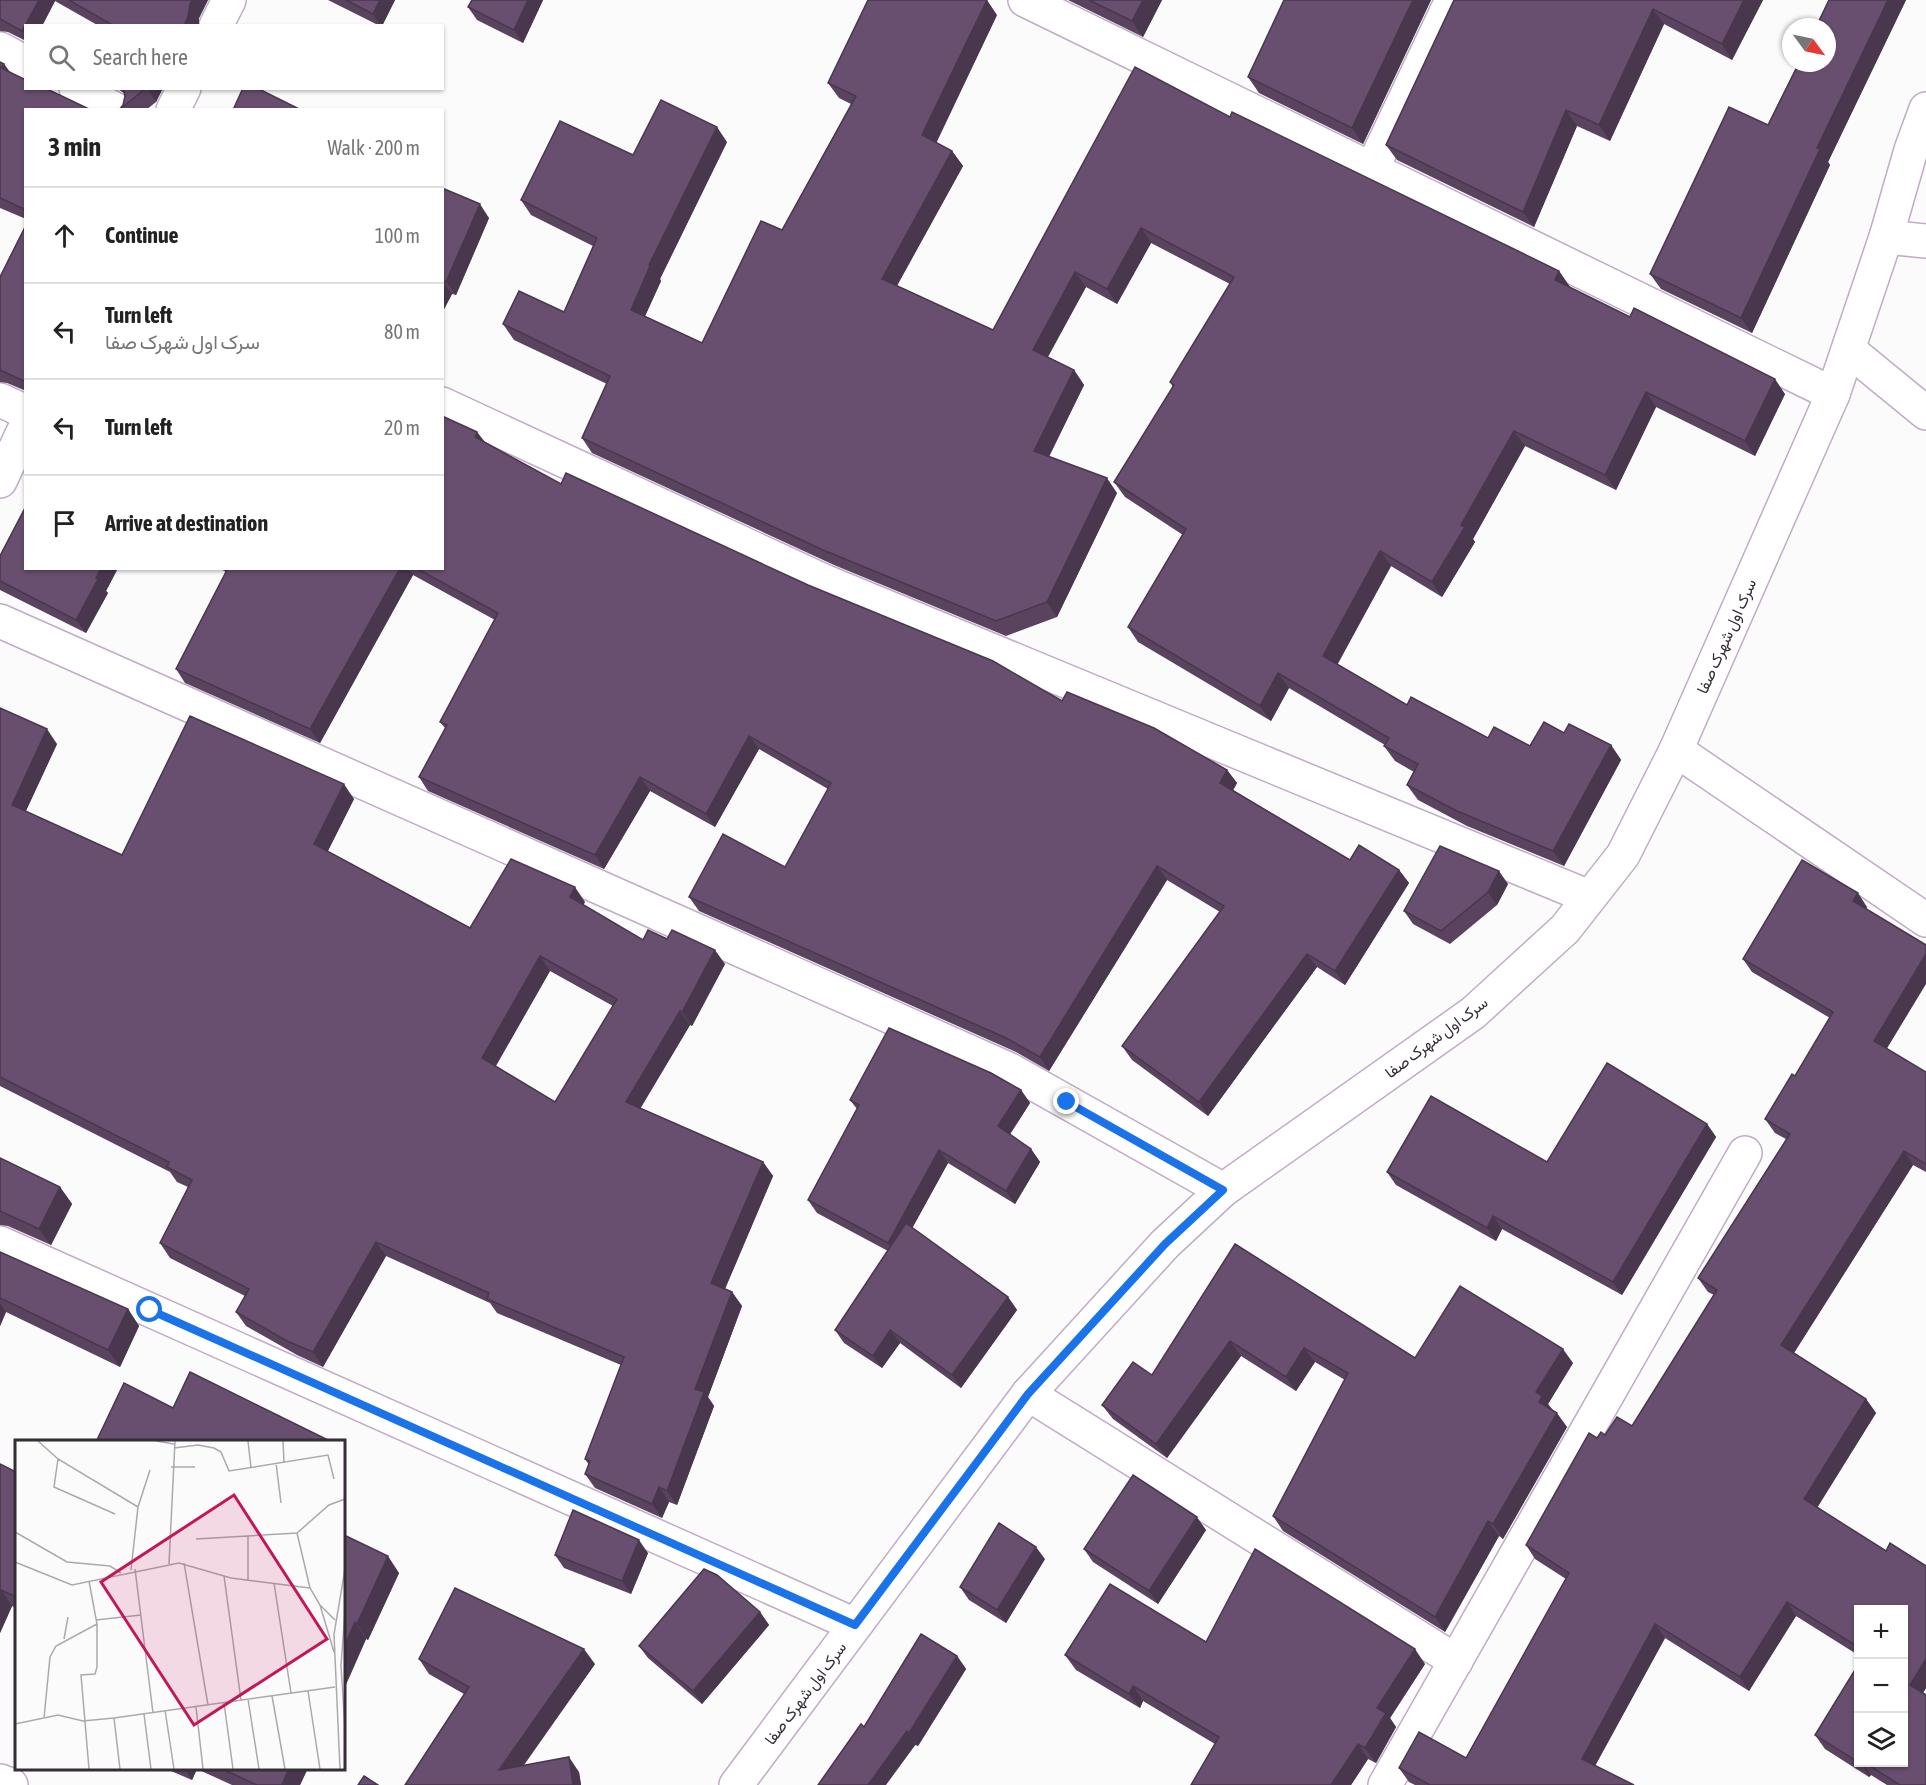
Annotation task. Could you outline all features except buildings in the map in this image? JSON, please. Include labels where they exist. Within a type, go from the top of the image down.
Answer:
[{"type":"street","points":[[217,24],[229,0]]},
{"type":"street","points":[[1025,0],[1833,394]]},
{"type":"street","points":[[1372,169],[1452,0]]},
{"type":"street","points":[[0,49],[24,62]]},
{"type":"street","points":[[80,90],[112,108]]},
{"type":"street","points":[[174,108],[183,90]]},
{"type":"street","name":"سرک اول شهرک صفا","points":[[736,1785],[1028,1394],[1165,1244],[1223,1190],[1473,1013],[1565,929],[1623,855],[1676,750],[1833,394],[1926,109]]},
{"type":"street","points":[[1886,237],[1926,241]]},
{"type":"street","points":[[1849,350],[1926,413]]},
{"type":"street","points":[[0,400],[24,411]]},
{"type":"street","points":[[444,405],[826,582],[1590,897]]},
{"type":"street","points":[[0,481],[24,430]]},
{"type":"street","points":[[0,621],[1008,1069],[1223,1190]]},
{"type":"street","points":[[1676,750],[1926,920]]},
{"type":"street","points":[[1385,1785],[1745,1153]]},
{"type":"street","points":[[0,1243],[855,1625]]},
{"type":"street","points":[[1028,1394],[1456,1661]]},
{"type":"street","points":[[0,1781],[11,1785]]},
{"type":"route","points":[[150,1310],[855,1625],[1028,1394],[1165,1244],[1223,1190],[1067,1102]]}]
